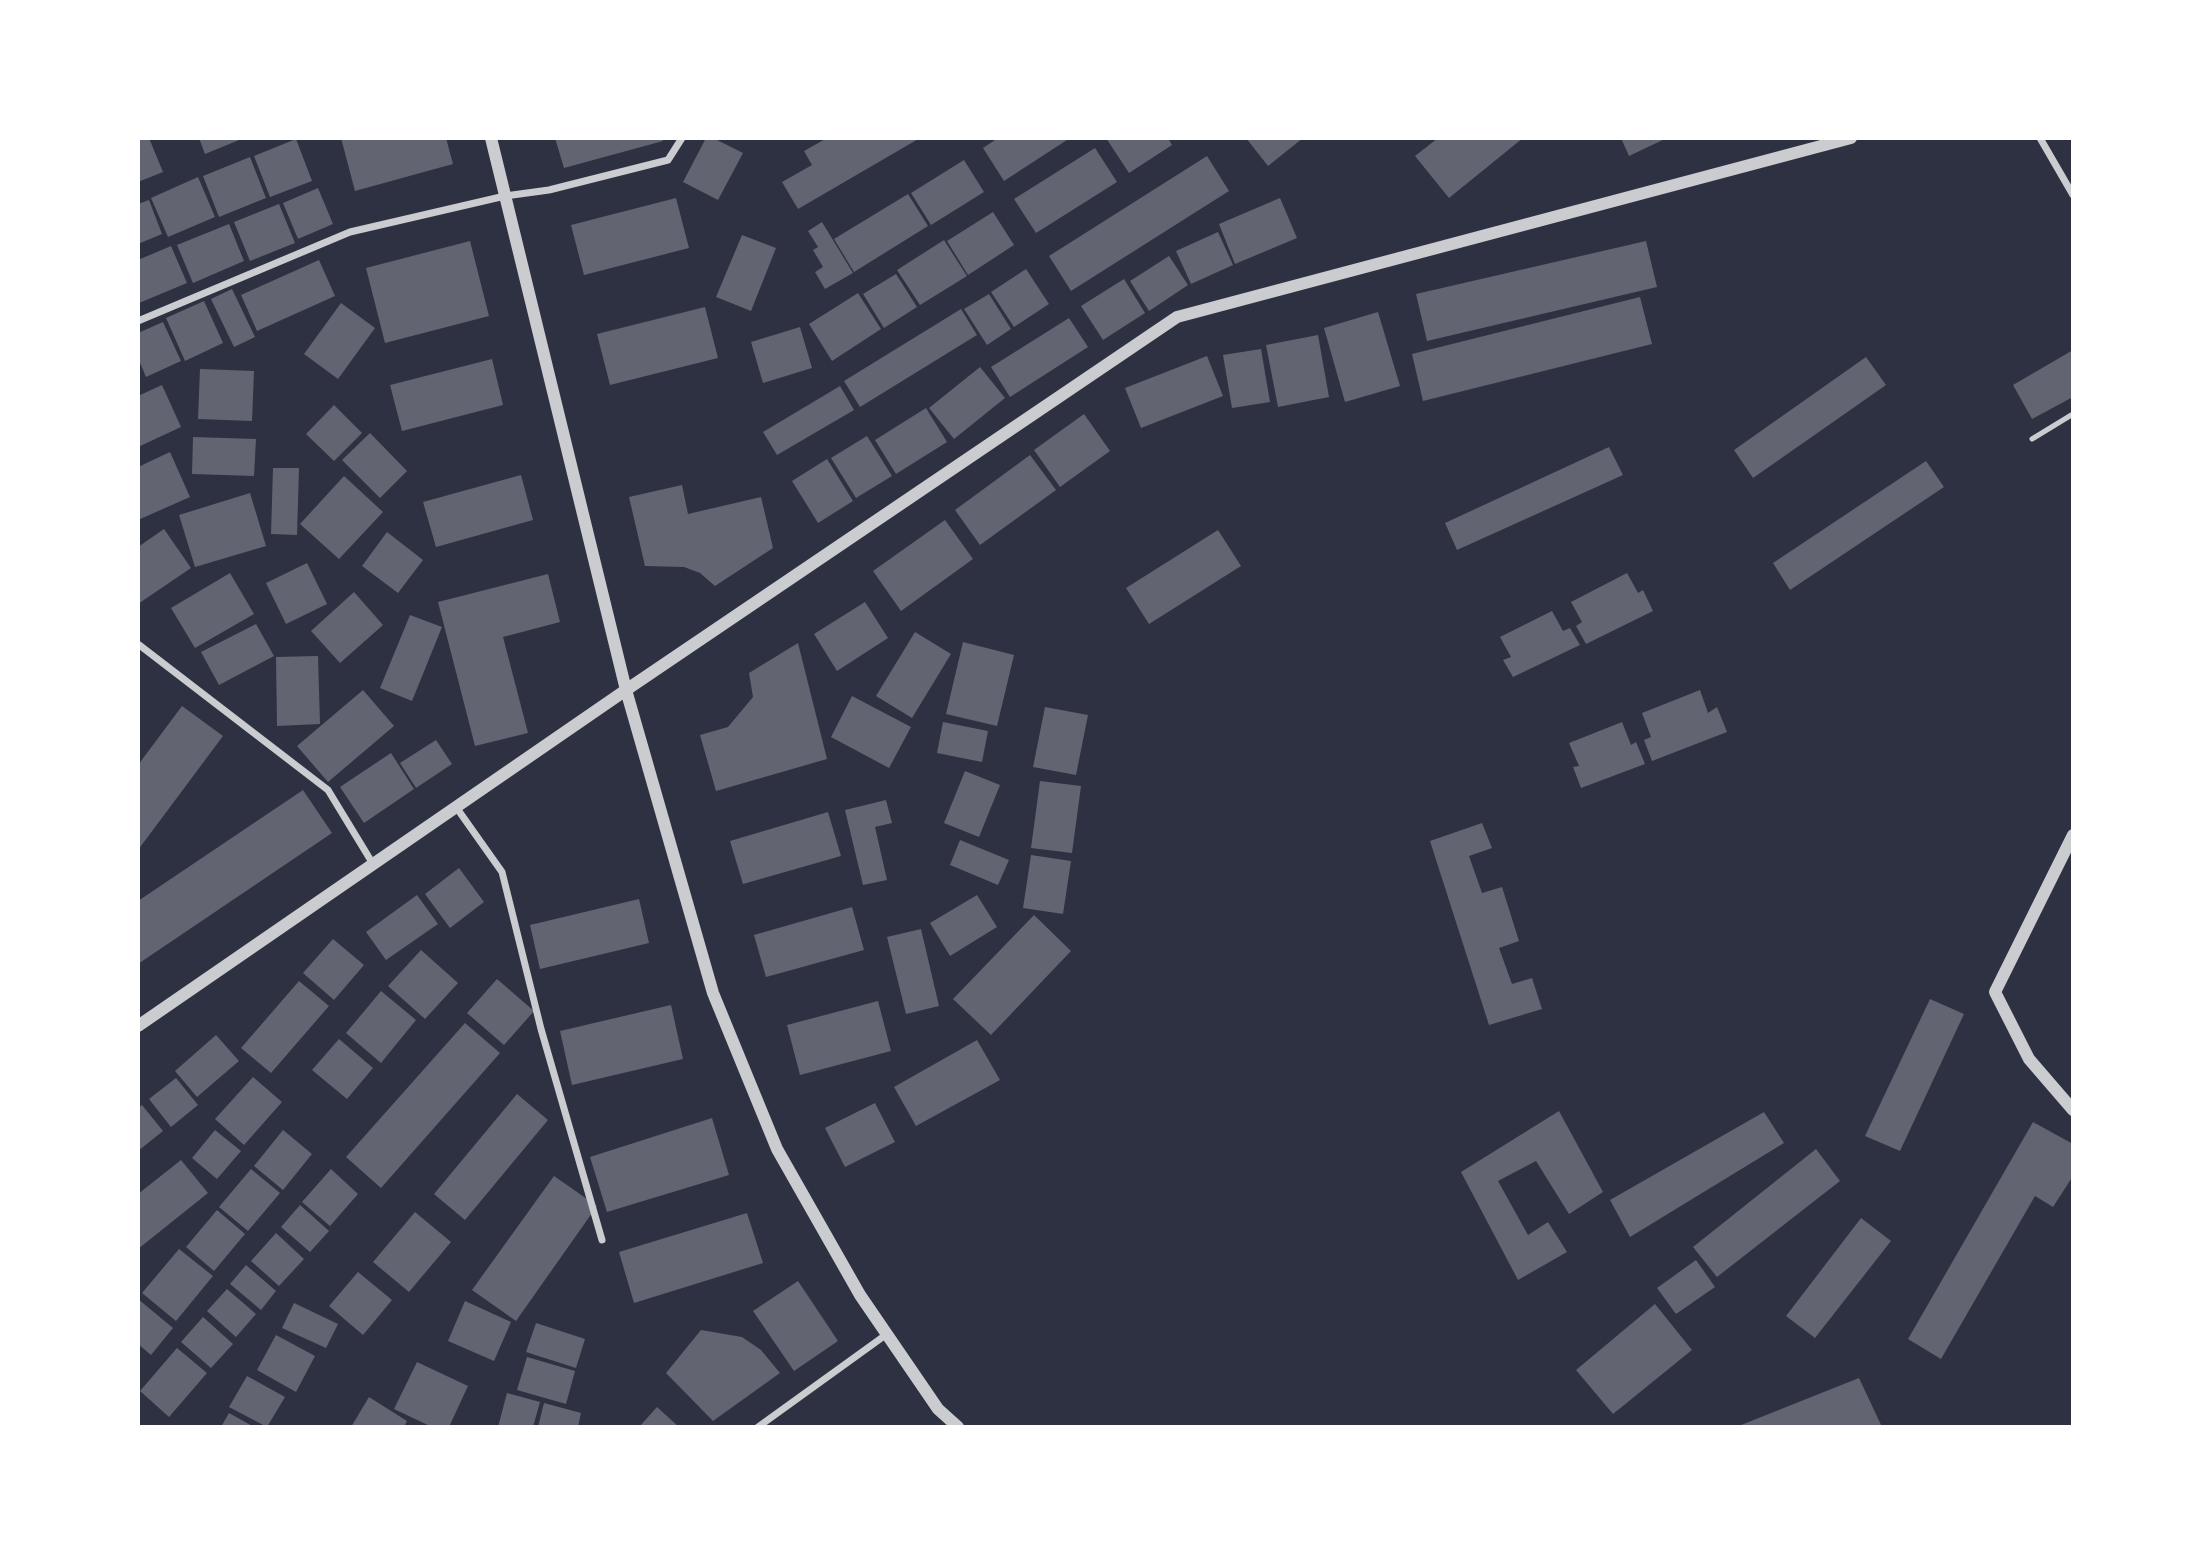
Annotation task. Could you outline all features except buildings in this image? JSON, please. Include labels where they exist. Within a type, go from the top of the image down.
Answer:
[{"type":"street","points":[[491,138],[626,690],[713,992],[777,1149],[860,1295],[938,1409],[958,1427]]},
{"type":"street","points":[[138,321],[350,232],[505,196],[549,190],[668,160],[682,138]]},
{"type":"street","points":[[138,1026],[626,690],[1177,317],[1851,138]]},
{"type":"street","points":[[2040,138],[2073,195]]},
{"type":"street","points":[[138,644],[328,790],[373,864]]},
{"type":"street","points":[[456,807],[502,872],[541,1029],[602,1240]]},
{"type":"street","points":[[2073,835],[1995,992],[2029,1059],[2073,1110]]},
{"type":"street","points":[[758,1427],[887,1334]]},
{"type":"lane","points":[[2032,439],[2073,414]]}]
